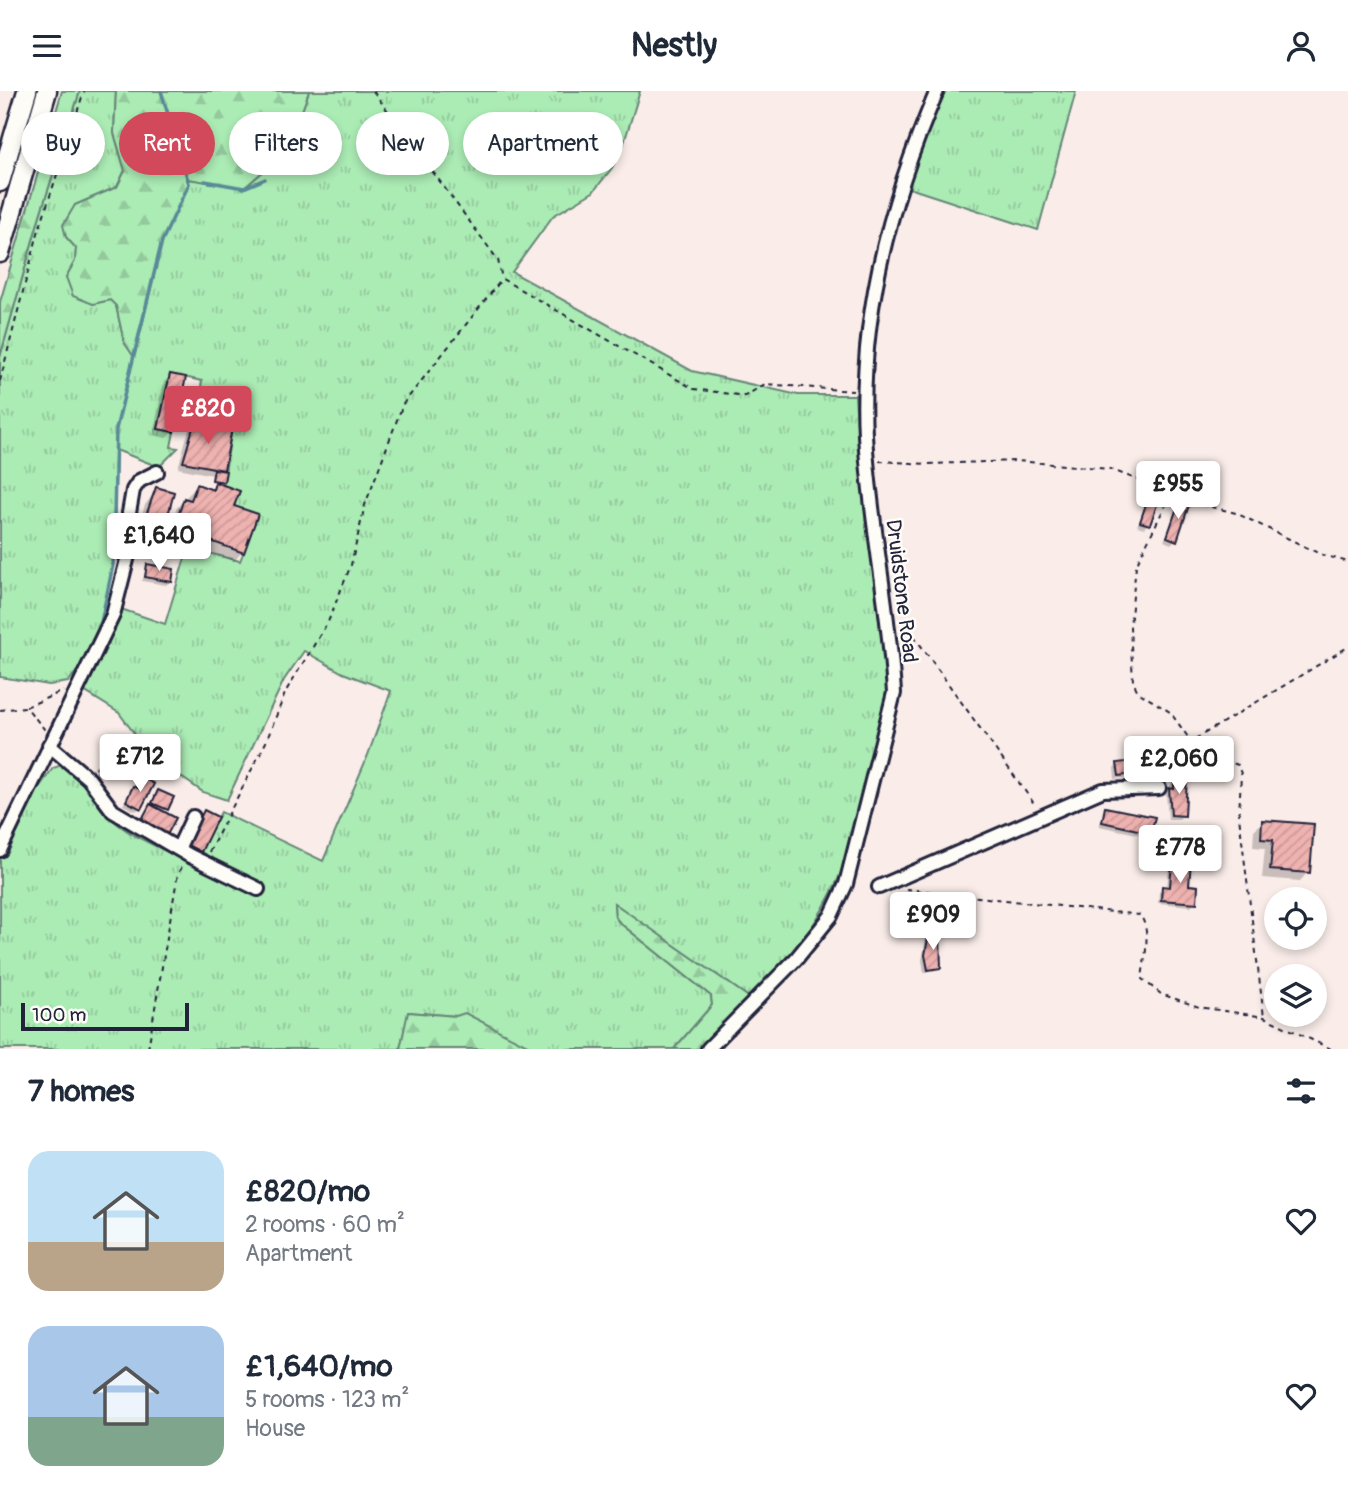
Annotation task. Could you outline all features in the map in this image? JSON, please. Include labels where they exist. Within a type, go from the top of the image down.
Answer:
[{"type":"highway","points":[[0,182],[27,91]]},
{"type":"highway","points":[[0,253],[47,91]]},
{"type":"street","name":"Druidstone Road","points":[[708,1049],[813,939],[831,916],[846,884],[894,693],[867,460],[864,390],[867,328],[882,256],[906,166],[937,91]]},
{"type":"street","points":[[0,850],[50,741],[113,615],[131,544],[129,513],[133,490],[139,481],[157,472]]},
{"type":"street","points":[[50,741],[89,779],[113,811],[184,853],[258,889]]},
{"type":"street","points":[[879,887],[1103,790],[1159,788]]},
{"type":"street","points":[[184,853],[193,817]]},
{"type":"path","points":[[0,381],[38,233],[84,91]]},
{"type":"path","points":[[373,91],[498,260],[502,279],[694,389],[745,396],[765,384],[864,390]]},
{"type":"path","points":[[204,862],[266,742],[286,691],[328,622],[351,565],[365,505],[402,404],[502,279]]},
{"type":"path","points":[[867,460],[928,464],[1017,461],[1110,469],[1171,494],[1236,513],[1320,554],[1348,562]]},
{"type":"path","points":[[879,887],[1140,915],[1145,923],[1146,939],[1142,979],[1148,987],[1199,1007],[1264,1017],[1239,816],[1241,774],[1238,765],[1208,754],[1192,741],[1170,712],[1138,691],[1131,672],[1130,627],[1136,565],[1171,494]]},
{"type":"path","points":[[886,620],[904,622],[1043,816]]},
{"type":"path","points":[[1159,788],[1176,772],[1181,751],[1192,741],[1348,647]]},
{"type":"path","points":[[0,710],[26,707],[80,682]]},
{"type":"path","points":[[26,707],[50,741]]},
{"type":"path","points":[[148,1049],[178,873],[184,853]]},
{"type":"path","points":[[1285,1027],[1331,1049]]},
{"type":"green space","points":[[62,91],[80,91],[73,112],[56,112]]},
{"type":"green space","points":[[80,91],[116,91],[114,133],[119,150],[119,175],[123,175],[117,187],[75,205],[66,237],[76,248],[75,261],[66,277],[93,304],[110,300],[116,305],[124,342],[134,356],[163,239],[188,178],[244,188],[259,175],[342,175],[342,112],[302,112],[309,91],[640,91],[623,146],[623,112],[463,112],[463,175],[606,175],[593,192],[553,216],[512,272],[692,371],[798,395],[855,395],[859,454],[888,692],[879,737],[842,871],[823,909],[803,940],[750,998],[614,904],[615,917],[620,923],[711,996],[712,1005],[674,1049],[535,1049],[456,1016],[409,1012],[400,1049],[0,1049],[0,858],[25,807],[53,768],[62,765],[76,775],[107,814],[125,830],[193,864],[221,812],[323,861],[368,755],[391,691],[343,673],[304,651],[284,680],[227,800],[203,792],[152,757],[119,713],[84,691],[121,609],[165,624],[188,548],[240,561],[258,515],[234,506],[239,491],[223,485],[232,428],[195,421],[202,381],[170,374],[158,429],[174,432],[171,447],[178,448],[159,467],[116,450],[113,565],[92,652],[68,682],[49,685],[0,677],[0,357],[53,175],[105,175],[105,112],[73,112]]},
{"type":"green space","points":[[116,91],[309,91],[302,112],[229,112],[229,175],[259,175],[244,188],[188,179],[189,184],[162,241],[134,357],[124,342],[116,306],[110,300],[93,304],[73,296],[66,277],[75,261],[76,248],[66,237],[63,225],[75,205],[117,187],[123,175],[215,175],[215,112],[119,112],[119,150],[114,133]]},
{"type":"green space","points":[[942,91],[1076,91],[1038,230],[909,188],[909,170]]},
{"type":"green space","points":[[37,175],[53,175],[0,357],[0,302]]},
{"type":"green space","points":[[614,903],[750,998],[700,1049],[674,1049],[712,1005],[711,996],[620,923],[615,917]]},
{"type":"green space","points":[[408,1012],[456,1016],[465,1013],[535,1049],[400,1049]]},
{"type":"building","points":[[170,374],[186,377],[174,432],[158,429]]},
{"type":"building","points":[[195,421],[232,428],[224,470],[183,462]]},
{"type":"building","points":[[214,469],[226,471],[224,482],[212,480]]},
{"type":"building","points":[[1166,478],[1194,489],[1191,498],[1162,487]]},
{"type":"building","points":[[215,482],[240,491],[234,506],[258,514],[244,553],[174,528],[184,498],[191,500],[197,484],[213,490]]},
{"type":"building","points":[[156,487],[174,492],[163,535],[152,533],[151,537],[140,533]]},
{"type":"building","points":[[1150,492],[1160,496],[1150,525],[1140,522]]},
{"type":"building","points":[[1179,502],[1189,505],[1177,541],[1167,537]]},
{"type":"building","points":[[147,564],[174,569],[172,582],[145,577]]},
{"type":"building","points":[[111,753],[117,759],[103,774],[96,768]]},
{"type":"building","points":[[1172,756],[1173,769],[1119,776],[1117,763]]},
{"type":"building","points":[[1174,776],[1187,777],[1185,816],[1171,815],[1169,788],[1174,789]]},
{"type":"building","points":[[145,779],[154,784],[141,809],[126,801],[133,786],[140,789]]},
{"type":"building","points":[[158,790],[174,797],[168,810],[152,803]]},
{"type":"building","points":[[150,804],[176,818],[167,835],[141,821]]},
{"type":"building","points":[[1105,807],[1155,817],[1151,833],[1102,822]]},
{"type":"building","points":[[204,810],[218,817],[201,852],[187,845]]},
{"type":"building","points":[[1262,820],[1314,824],[1310,873],[1270,870],[1273,840],[1261,839]]},
{"type":"building","points":[[1172,861],[1191,862],[1189,885],[1198,886],[1197,903],[1161,900],[1162,886],[1170,887]]},
{"type":"building","points":[[929,933],[940,935],[941,968],[928,970],[925,955]]},
{"type":"waterway","points":[[99,632],[113,565],[116,429],[162,241],[189,184],[161,91]]},
{"type":"waterway","points":[[205,181],[244,188],[265,179]]}]
